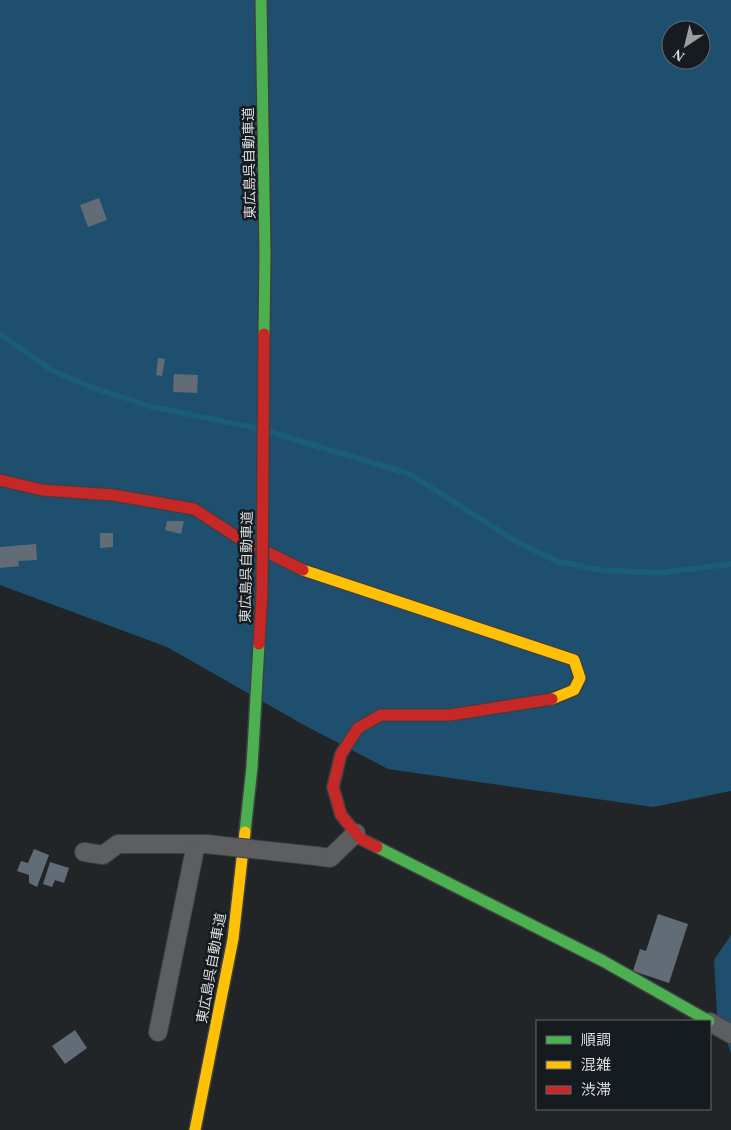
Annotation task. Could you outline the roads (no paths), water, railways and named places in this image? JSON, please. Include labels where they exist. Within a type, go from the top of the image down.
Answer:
[{"type":"main road","name":"東広島呉自動車道","points":[[195,1130],[233,939],[252,767],[262,594],[265,253],[261,0]]},
{"type":"main road","points":[[0,480],[42,490],[113,495],[194,509],[236,536],[305,571],[574,660],[580,678],[574,690],[548,701],[450,715],[381,715],[358,728],[341,754],[333,787],[341,815],[361,839],[603,961],[706,1020]]},
{"type":"street","points":[[84,852],[103,855],[118,844],[201,844],[330,858],[356,833]]},
{"type":"street","points":[[158,1032],[201,844]]},
{"type":"street","points":[[711,1023],[731,1034]]},
{"type":"waterway","points":[[0,334],[53,371],[91,387],[149,406],[256,428]]},
{"type":"waterway","points":[[270,432],[410,474],[517,542],[556,561],[600,570],[659,573],[731,564]]}]
